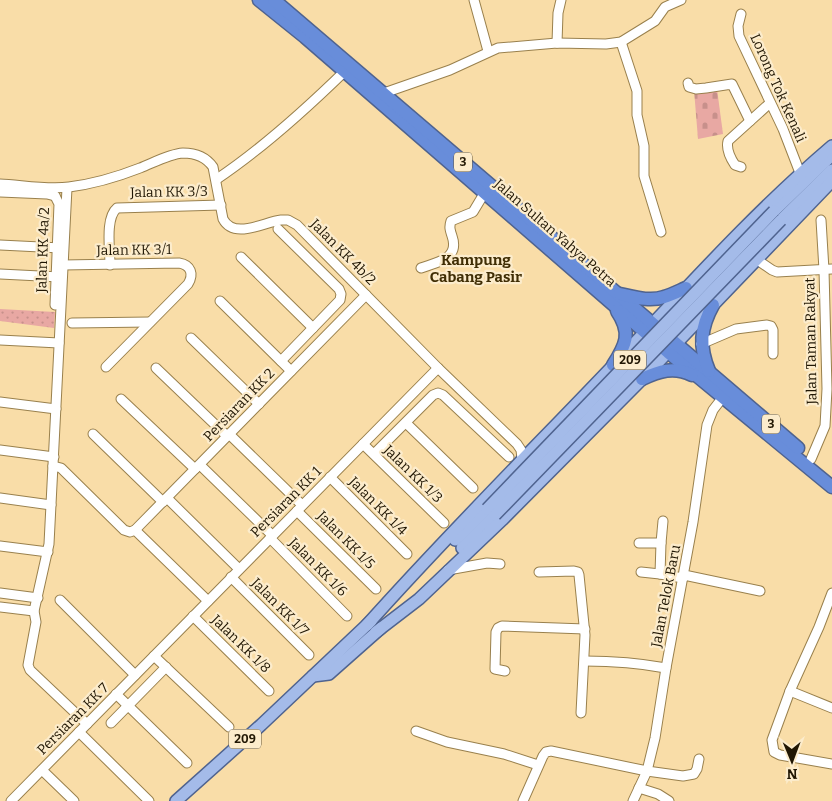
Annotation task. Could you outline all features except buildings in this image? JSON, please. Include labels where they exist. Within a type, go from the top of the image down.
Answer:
[{"type":"highway","name":"Jalan Sultan Yahya Petra","points":[[259,0],[345,71],[485,192],[615,298]]},
{"type":"highway","name":"Jalan Sultan Yahya Petra","points":[[274,0],[384,93],[672,348],[832,477]]},
{"type":"highway","points":[[612,365],[626,343],[626,334],[615,298],[653,299],[682,292]]},
{"type":"highway","points":[[642,379],[656,372],[678,370],[705,375],[701,344],[704,322],[713,305]]},
{"type":"highway","name":"Jalan Sultan Yahya Petra","points":[[705,375],[723,397],[832,487]]},
{"type":"main road","points":[[372,629],[479,502],[746,226],[800,173],[832,146]]},
{"type":"main road","name":"209","points":[[176,801],[313,676],[372,629],[491,512],[778,216],[832,155]]},
{"type":"main road","name":"209","points":[[778,216],[832,170]]},
{"type":"main road","points":[[372,629],[419,599],[502,520],[642,379],[832,181]]},
{"type":"main road","points":[[682,292],[678,308],[684,319],[687,322],[698,321]]},
{"type":"main road","points":[[625,352],[642,353],[648,356],[653,367]]},
{"type":"street","points":[[474,0],[488,51]]},
{"type":"street","points":[[557,43],[558,12],[561,0]]},
{"type":"street","points":[[384,93],[450,70],[488,51],[507,46],[557,43],[606,44],[620,42],[655,20],[664,4],[680,0]]},
{"type":"street","name":"Lorong Tok Kenali","points":[[741,14],[738,26],[739,36],[783,129],[800,173]]},
{"type":"street","points":[[620,42],[637,91],[637,115],[644,146],[644,176],[661,232]]},
{"type":"street","points":[[217,179],[248,158],[345,71]]},
{"type":"street","points":[[688,83],[689,87],[696,89],[732,84],[750,121]]},
{"type":"street","points":[[741,167],[735,166],[733,163],[728,143],[770,103]]},
{"type":"street","name":"Jalan KK 4b/2","points":[[0,184],[64,188],[118,176],[182,153],[193,154],[208,160],[213,167],[217,179],[223,219],[226,224],[231,228],[243,229],[276,220],[288,220],[297,225],[438,368],[517,444],[521,450],[522,459]]},
{"type":"street","points":[[55,196],[64,188]]},
{"type":"street","points":[[64,188],[60,248],[63,265],[59,277],[59,344],[48,552],[34,611],[36,622],[28,665],[30,670],[87,724]]},
{"type":"street","name":"Jalan KK 4a/2","points":[[0,192],[48,194],[55,196],[59,204],[59,277],[54,305]]},
{"type":"street","points":[[421,268],[446,259],[452,254],[454,245],[449,227],[451,221],[473,212],[485,192]]},
{"type":"street","name":"Jalan KK 3/3","points":[[110,265],[110,221],[113,211],[117,208],[221,205]]},
{"type":"street","name":"Jalan Taman Rakyat","points":[[811,459],[825,426],[827,389],[828,269],[821,220]]},
{"type":"street","points":[[278,230],[341,294],[340,300],[281,361]]},
{"type":"street","points":[[300,251],[312,240]]},
{"type":"street","points":[[0,245],[60,248]]},
{"type":"street","points":[[241,257],[314,326],[327,335]]},
{"type":"street","points":[[756,259],[778,272],[828,269]]},
{"type":"street","name":"Jalan KK 3/1","points":[[63,265],[179,263],[188,266],[191,274],[188,284],[106,367]]},
{"type":"street","points":[[0,274],[59,277]]},
{"type":"street","name":"Persiaran KK 2","points":[[133,531],[366,295]]},
{"type":"street","points":[[220,302],[291,371]]},
{"type":"street","points":[[72,323],[150,322]]},
{"type":"street","points":[[701,344],[736,329],[767,325],[771,326],[773,330],[773,354]]},
{"type":"street","points":[[191,338],[259,404]]},
{"type":"street","points":[[0,340],[59,344]]},
{"type":"street","name":"Jalan KK 1/5","points":[[156,368],[228,435],[376,589]]},
{"type":"street","name":"Persiaran KK 1","points":[[154,656],[438,368]]},
{"type":"street","points":[[374,454],[433,395],[438,393],[443,395],[509,457]]},
{"type":"street","name":"Jalan Telok Baru","points":[[633,801],[647,771],[655,738],[666,668],[694,522],[706,430],[713,410],[723,397]]},
{"type":"street","name":"Jalan KK 1/6","points":[[121,398],[271,537],[348,616]]},
{"type":"street","points":[[0,402],[56,410]]},
{"type":"street","points":[[406,422],[473,488]]},
{"type":"street","points":[[93,434],[239,570]]},
{"type":"street","name":"Jalan KK 1/3","points":[[363,444],[444,523]]},
{"type":"street","points":[[517,444],[535,445]]},
{"type":"street","points":[[0,450],[53,462],[62,468],[124,530],[133,531],[208,601]]},
{"type":"street","name":"Jalan KK 1/4","points":[[330,477],[407,554]]},
{"type":"street","points":[[0,498],[51,505]]},
{"type":"street","points":[[660,574],[663,521]]},
{"type":"street","points":[[639,543],[661,544]]},
{"type":"street","points":[[0,546],[48,552]]},
{"type":"street","points":[[448,570],[487,563],[500,564]]},
{"type":"street","points":[[539,572],[578,572],[585,629],[585,661],[581,713]]},
{"type":"street","points":[[640,572],[683,576],[760,591]]},
{"type":"street","name":"Jalan KK 1/7","points":[[231,577],[309,656]]},
{"type":"street","points":[[0,593],[38,598]]},
{"type":"street","points":[[832,593],[790,691],[772,740],[774,752],[780,755],[832,764]]},
{"type":"street","points":[[60,600],[135,675]]},
{"type":"street","points":[[0,606],[34,611]]},
{"type":"street","name":"Jalan KK 1/8","points":[[193,616],[270,691]]},
{"type":"street","points":[[505,671],[495,669],[496,632],[498,628],[502,626],[585,629]]},
{"type":"street","points":[[154,656],[229,727]]},
{"type":"street","name":"Persiaran KK 7","points":[[11,801],[154,656]]},
{"type":"street","points":[[585,661],[641,664],[666,668]]},
{"type":"street","points":[[110,722],[166,667]]},
{"type":"street","points":[[790,691],[832,708]]},
{"type":"street","points":[[116,694],[187,762]]},
{"type":"street","points":[[416,731],[447,742],[504,754],[538,765]]},
{"type":"street","points":[[79,732],[149,801]]},
{"type":"street","points":[[524,801],[538,765],[546,752],[552,751],[647,771],[689,776],[698,769],[699,759]]},
{"type":"street","points":[[42,770],[74,801]]},
{"type":"street","points":[[639,788],[658,794],[669,801]]},
{"type":"green space","points":[[717,89],[723,134],[698,139],[694,90]]},
{"type":"green space","points":[[0,309],[55,312],[54,328],[0,321]]},
{"type":"district","name":"Kampung Cabang Pasir","points":[[476,268]]}]
